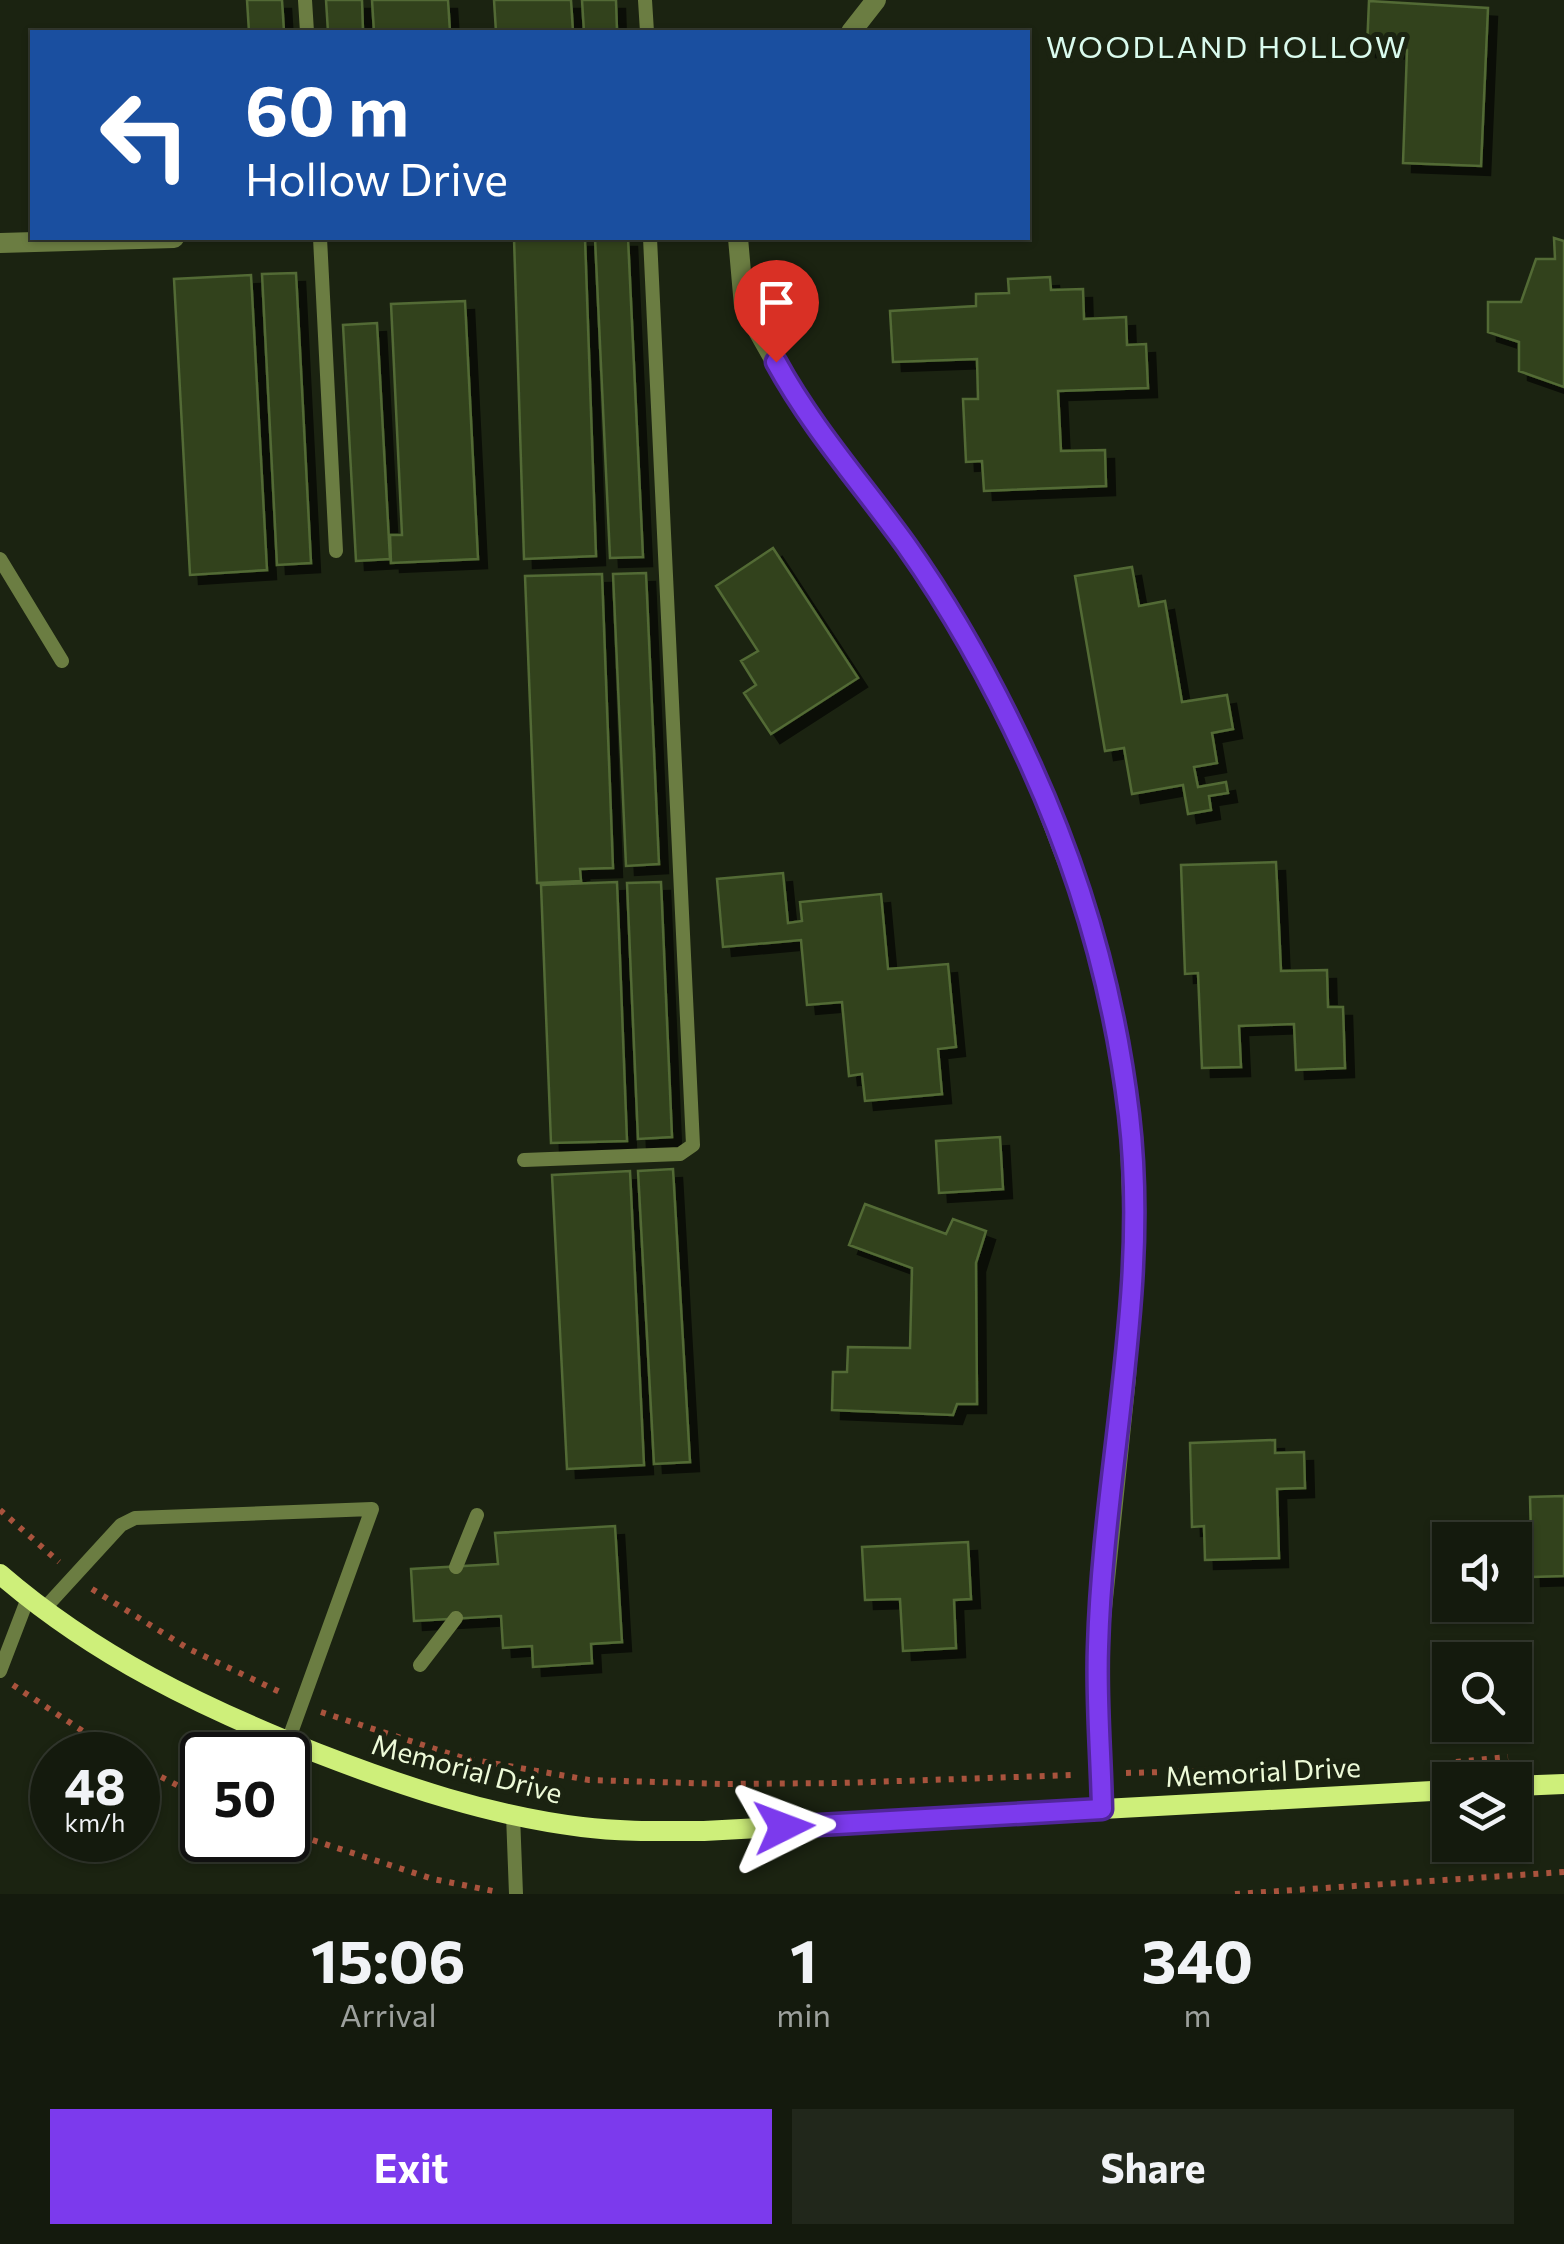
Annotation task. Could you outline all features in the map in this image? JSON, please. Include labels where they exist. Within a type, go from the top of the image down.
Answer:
[{"type":"main road","name":"Memorial Drive","points":[[0,1574],[130,1669],[266,1732]]},
{"type":"main road","name":"Memorial Drive","points":[[310,1750],[417,1789],[512,1815],[582,1827],[704,1832],[1432,1791]]},
{"type":"main road","points":[[1532,1785],[1564,1784]]},
{"type":"street","points":[[853,30],[876,0]]},
{"type":"street","points":[[0,243],[104,240]]},
{"type":"street","points":[[738,240],[744,306],[792,391],[848,472],[906,544],[976,654],[1032,769],[1080,895],[1110,996],[1130,1118],[1134,1250],[1126,1378],[1098,1647],[1102,1809]]},
{"type":"lane","points":[[305,0],[307,30]]},
{"type":"lane","points":[[645,0],[646,30]]},
{"type":"lane","points":[[320,240],[336,550]]},
{"type":"lane","points":[[524,1160],[680,1154],[692,1145],[694,1123],[650,240]]},
{"type":"lane","points":[[0,558],[62,661]]},
{"type":"lane","points":[[0,1673],[36,1603],[75,1574],[121,1525],[135,1518],[372,1509],[292,1732]]},
{"type":"lane","points":[[456,1567],[478,1515]]},
{"type":"lane","points":[[420,1665],[456,1618]]},
{"type":"lane","points":[[512,1815],[513,1894]]},
{"type":"path","points":[[0,1510],[102,1596],[189,1649],[334,1718],[463,1758],[590,1780],[802,1783],[1236,1770]]},
{"type":"path","points":[[0,1673],[41,1707],[82,1732]]},
{"type":"path","points":[[1460,1762],[1512,1757]]},
{"type":"path","points":[[310,1839],[432,1879],[513,1894]]},
{"type":"path","points":[[1235,1894],[1564,1872]]},
{"type":"building","points":[[247,0],[282,0],[284,30],[249,30]]},
{"type":"building","points":[[326,0],[362,0],[363,30],[328,30]]},
{"type":"building","points":[[372,0],[448,0],[450,30],[374,30]]},
{"type":"building","points":[[494,0],[571,0],[573,30],[496,30]]},
{"type":"building","points":[[582,0],[616,0],[617,30],[584,30]]},
{"type":"building","points":[[1369,1],[1488,8],[1481,166],[1403,163],[1407,50],[1367,48]]},
{"type":"building","points":[[1554,238],[1564,241],[1564,387],[1519,371],[1519,342],[1488,332],[1488,302],[1521,302],[1536,259],[1555,259]]},
{"type":"building","points":[[514,240],[585,240],[596,556],[524,559]]},
{"type":"building","points":[[595,240],[628,240],[643,557],[610,558]]},
{"type":"building","points":[[296,273],[311,563],[277,565],[262,274]]},
{"type":"building","points":[[251,275],[267,570],[190,575],[174,279]]},
{"type":"building","points":[[1050,277],[1051,290],[1083,289],[1084,319],[1126,317],[1127,345],[1146,344],[1148,388],[1058,391],[1061,451],[1105,450],[1106,486],[984,491],[982,461],[966,462],[963,399],[978,399],[977,359],[893,362],[890,311],[976,306],[976,294],[1009,293],[1008,279]]},
{"type":"building","points":[[465,301],[478,559],[391,563],[390,535],[402,535],[391,304]]},
{"type":"building","points":[[377,323],[390,559],[356,561],[343,325]]},
{"type":"building","points":[[773,548],[858,678],[771,734],[744,693],[756,685],[741,661],[758,651],[716,586]]},
{"type":"building","points":[[1132,567],[1139,606],[1165,601],[1182,702],[1227,695],[1233,729],[1212,733],[1217,763],[1194,767],[1198,787],[1226,782],[1228,793],[1209,796],[1211,810],[1188,814],[1183,785],[1132,794],[1124,748],[1105,751],[1075,576]]},
{"type":"building","points":[[646,573],[659,864],[626,866],[613,574]]},
{"type":"building","points":[[602,574],[613,868],[580,869],[581,881],[537,883],[525,576]]},
{"type":"building","points":[[1276,862],[1281,971],[1327,970],[1328,1007],[1343,1007],[1345,1068],[1296,1070],[1294,1024],[1239,1026],[1241,1067],[1202,1068],[1198,973],[1185,974],[1181,865]]},
{"type":"building","points":[[783,873],[788,923],[802,921],[800,902],[881,894],[888,969],[948,964],[956,1047],[938,1049],[942,1094],[865,1101],[862,1074],[849,1076],[842,1002],[807,1005],[801,940],[723,947],[717,879]]},
{"type":"building","points":[[617,882],[627,1141],[551,1143],[541,885]]},
{"type":"building","points":[[661,882],[672,1137],[638,1139],[627,883]]},
{"type":"building","points":[[1000,1137],[1003,1189],[939,1193],[936,1141]]},
{"type":"building","points":[[673,1169],[690,1462],[654,1464],[638,1171]]},
{"type":"building","points":[[630,1171],[644,1465],[567,1469],[552,1175]]},
{"type":"building","points":[[865,1204],[946,1234],[953,1219],[986,1231],[976,1263],[977,1404],[957,1404],[953,1415],[832,1410],[833,1372],[847,1372],[848,1347],[910,1348],[912,1268],[849,1245]]},
{"type":"building","points":[[1275,1440],[1275,1453],[1304,1452],[1305,1488],[1277,1489],[1279,1558],[1205,1560],[1204,1526],[1192,1527],[1190,1443]]},
{"type":"building","points":[[1564,1496],[1564,1576],[1532,1577],[1530,1497]]},
{"type":"building","points":[[615,1526],[622,1642],[591,1644],[592,1663],[533,1667],[532,1646],[503,1648],[501,1616],[414,1621],[411,1569],[498,1564],[495,1533]]},
{"type":"building","points":[[968,1542],[971,1599],[954,1600],[956,1648],[903,1651],[900,1599],[865,1600],[862,1547]]},
{"type":"district","name":"WOODLAND HOLLOW","points":[[1227,48]]},
{"type":"route","points":[[776,362],[848,472],[906,544],[976,654],[1032,769],[1080,895],[1110,996],[1130,1118],[1134,1250],[1126,1378],[1098,1647],[1102,1809],[784,1827]]}]
